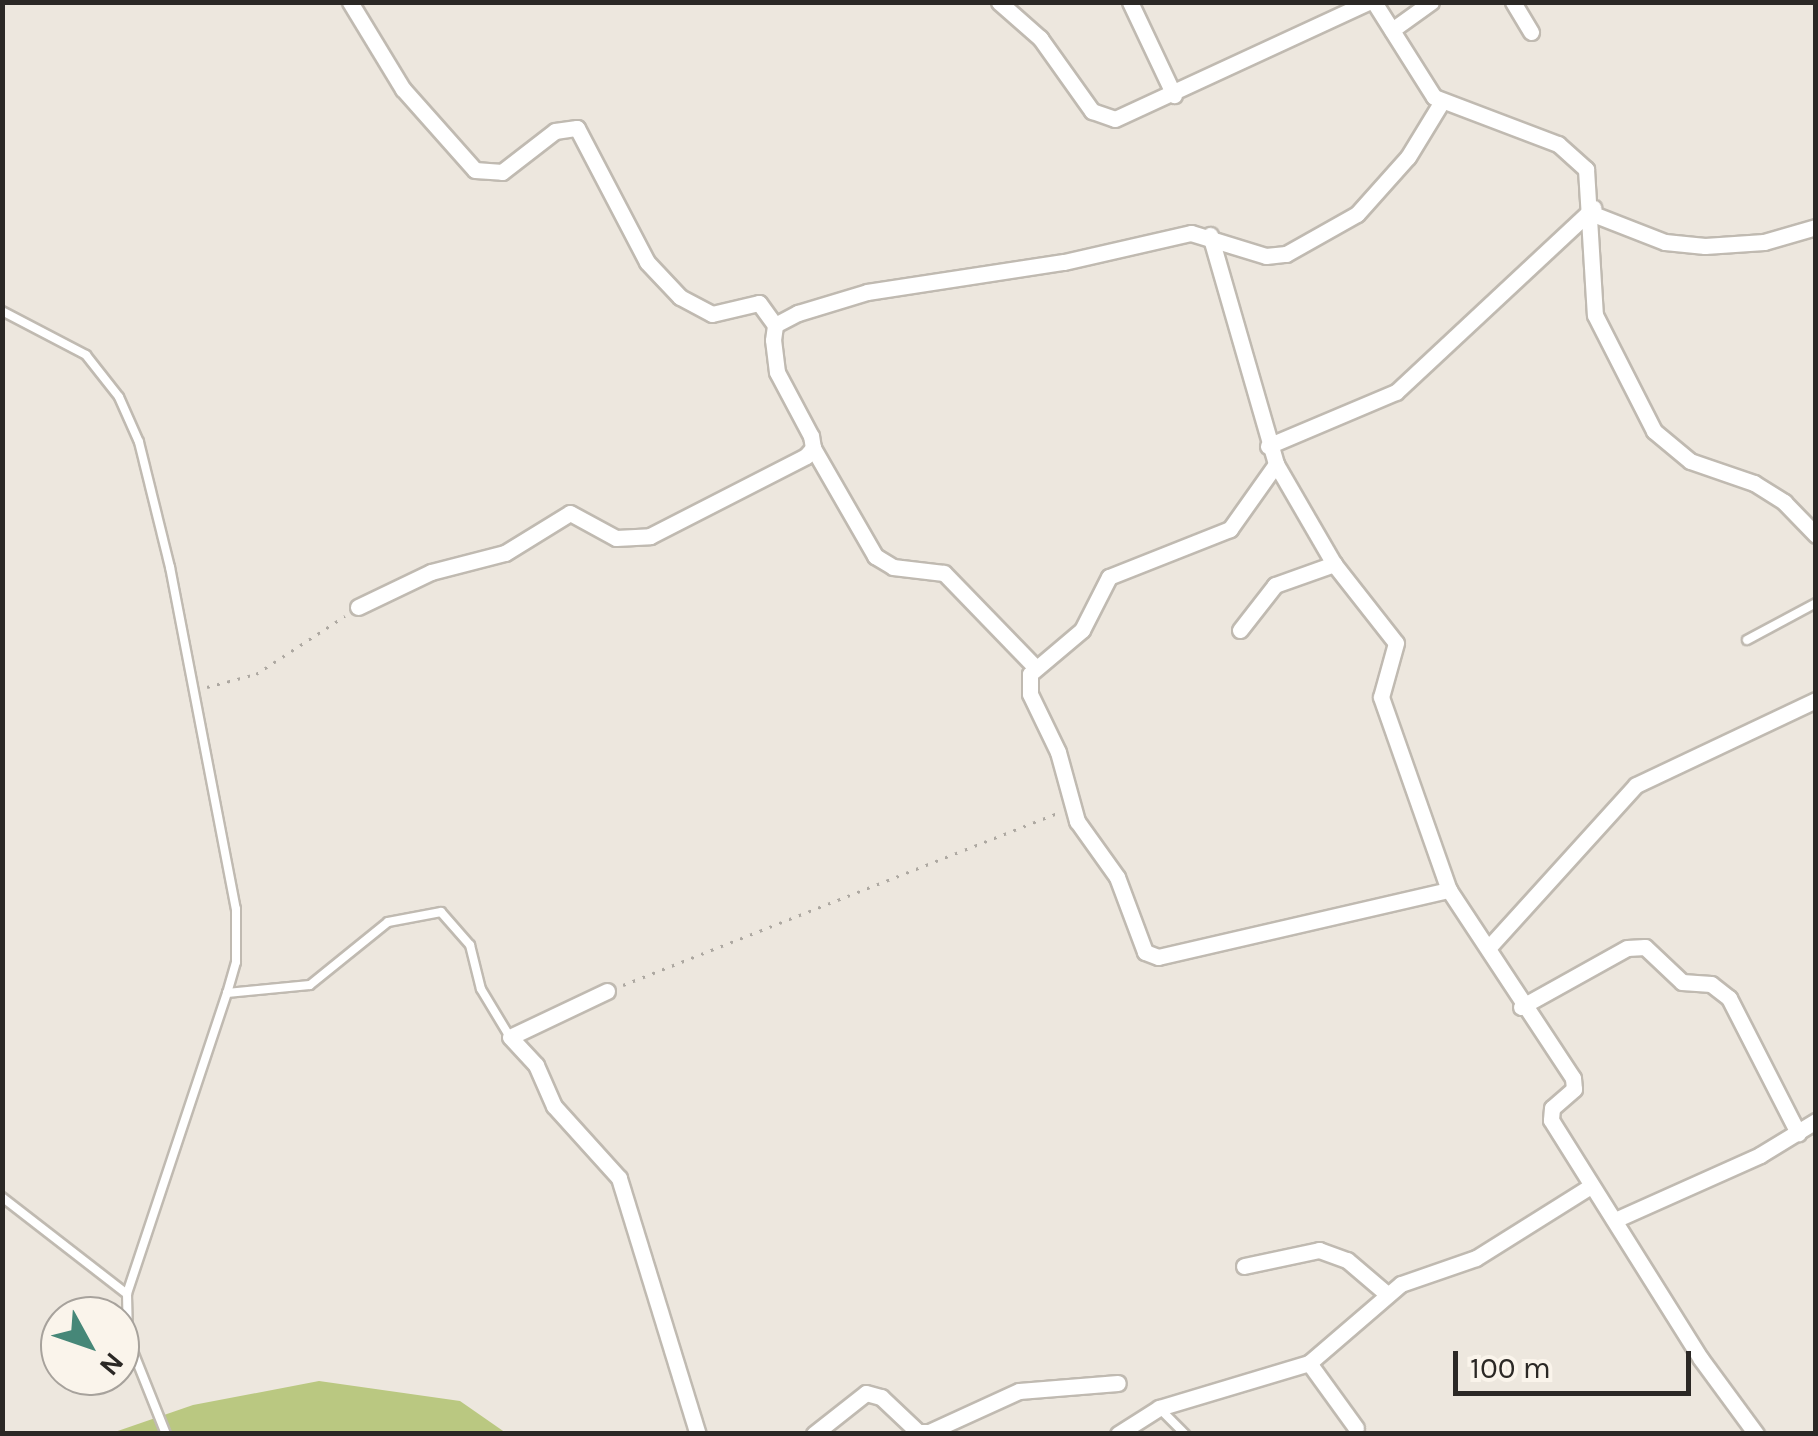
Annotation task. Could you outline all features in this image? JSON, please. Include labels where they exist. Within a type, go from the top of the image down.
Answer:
[{"type":"street","points":[[350,2],[403,88],[474,170],[502,172],[556,131],[577,128],[647,262],[680,297],[712,314],[759,303],[775,325],[777,372],[814,448],[875,556],[894,567],[944,573],[1035,667]]},
{"type":"street","points":[[999,2],[1040,38],[1103,118],[1174,96],[1371,2],[1441,102],[1571,152],[1590,181],[1595,315],[1645,420],[1677,454],[1754,483],[1784,502],[1816,535]]},
{"type":"street","points":[[1130,2],[1174,96]]},
{"type":"street","points":[[1392,30],[1431,2]]},
{"type":"street","points":[[1513,2],[1531,32]]},
{"type":"street","points":[[775,325],[867,292],[1064,262],[1191,233],[1210,235],[1273,256],[1315,241],[1356,214],[1388,181],[1441,102]]},
{"type":"street","points":[[1593,211],[1665,242],[1705,246],[1764,242],[1815,231]]},
{"type":"street","points":[[1268,446],[1396,392],[1593,211]]},
{"type":"street","points":[[1210,235],[1276,464],[1334,564],[1396,642],[1381,696],[1448,890],[1490,946],[1521,1007],[1573,1078],[1574,1089],[1550,1116],[1591,1186],[1756,1434]]},
{"type":"street","points":[[358,607],[431,572],[505,553],[570,514],[616,538],[650,536],[736,496],[814,448]]},
{"type":"street","points":[[1276,464],[1230,529],[1109,576],[1082,630],[1035,667],[1030,694],[1058,752],[1082,830],[1117,877],[1140,942],[1158,957],[1448,890]]},
{"type":"street","points":[[1240,630],[1275,585],[1334,564]]},
{"type":"street","points":[[1490,946],[1636,785],[1816,700]]},
{"type":"street","points":[[1521,1007],[1627,948],[1645,947],[1682,982],[1711,984],[1729,998],[1798,1133]]},
{"type":"street","points":[[607,991],[510,1037],[541,1074],[554,1106],[620,1178],[698,1434]]},
{"type":"street","points":[[1615,1220],[1816,1121]]},
{"type":"street","points":[[1118,1434],[1159,1408],[1308,1363],[1387,1294],[1430,1272],[1476,1258],[1591,1186]]},
{"type":"street","points":[[1244,1266],[1319,1250],[1347,1260],[1387,1294]]},
{"type":"street","points":[[1308,1363],[1356,1428]]},
{"type":"street","points":[[814,1434],[866,1393],[881,1397],[918,1433],[947,1429],[1019,1390],[1118,1383]]},
{"type":"lane","points":[[2,311],[86,355],[119,398],[139,442],[170,568],[237,920],[227,993],[127,1294],[128,1339],[166,1434]]},
{"type":"lane","points":[[1747,640],[1816,604]]},
{"type":"lane","points":[[227,993],[310,985],[388,922],[441,912],[470,945],[481,990],[510,1037]]},
{"type":"lane","points":[[2,1197],[127,1294]]},
{"type":"lane","points":[[1159,1408],[1185,1434]]},
{"type":"path","points":[[191,691],[256,674],[358,607]]},
{"type":"path","points":[[607,991],[1072,804]]},
{"type":"shaded area","points":[[319,1381],[460,1401],[506,1433],[109,1434],[193,1405]]}]
